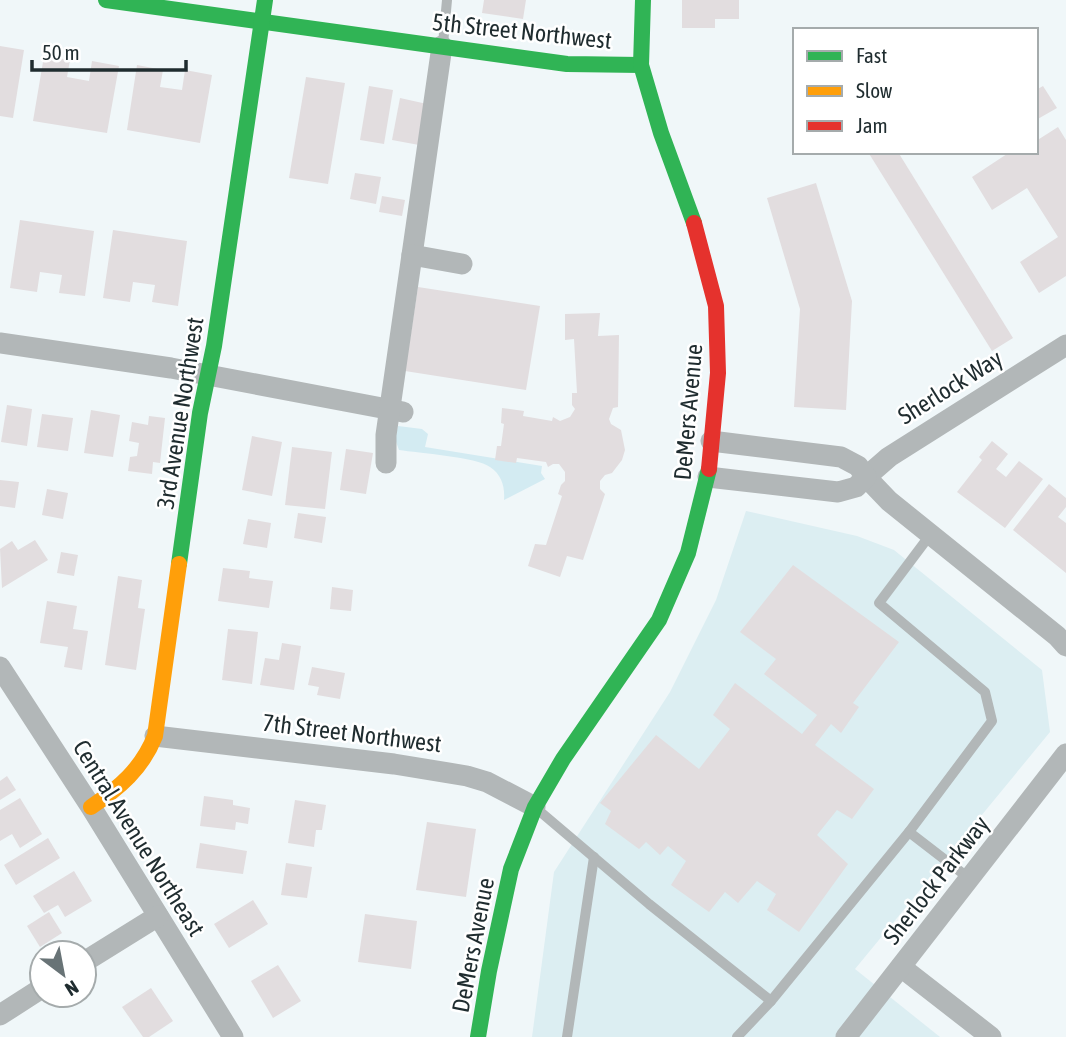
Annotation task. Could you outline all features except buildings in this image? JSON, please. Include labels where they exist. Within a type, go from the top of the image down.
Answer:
[{"type":"street","name":"5th Street Northwest","points":[[106,0],[568,64],[641,65]]},
{"type":"street","name":"3rd Avenue Northwest","points":[[91,807],[132,777],[142,765],[155,736],[200,413],[209,374],[265,0]]},
{"type":"street","name":"DeMers Avenue","points":[[478,1037],[511,869],[534,807],[563,759],[659,620],[688,553],[708,477],[718,373],[716,306],[693,219],[661,133],[641,65],[643,0]]},
{"type":"street","points":[[386,463],[386,435],[396,411],[412,255],[442,46]]},
{"type":"street","points":[[412,255],[462,264]]},
{"type":"street","points":[[0,343],[209,374],[396,411]]},
{"type":"street","name":"Sherlock Way","points":[[708,477],[838,492],[856,486],[889,457],[1066,345]]},
{"type":"street","points":[[712,441],[841,457],[858,466],[888,501],[1066,646]]},
{"type":"street","name":"Central Avenue Northeast","points":[[0,667],[91,807],[233,1037]]},
{"type":"street","name":"7th Street Northwest","points":[[155,736],[394,764],[467,776],[487,782],[534,807]]},
{"type":"street","name":"Sherlock Parkway","points":[[846,1037],[1066,754]]},
{"type":"street","points":[[98,953],[158,916]]},
{"type":"street","points":[[901,967],[991,1037]]},
{"type":"street","points":[[0,1015],[28,997]]},
{"type":"lane","points":[[442,46],[447,0]]},
{"type":"lane","points":[[737,1037],[771,1001],[909,832],[992,721],[985,692],[879,603],[930,535]]},
{"type":"lane","points":[[534,807],[771,1001]]},
{"type":"lane","points":[[909,832],[970,879]]},
{"type":"lane","points":[[567,1037],[594,858]]},
{"type":"shaded area","points":[[398,426],[422,429],[428,434],[425,447],[542,466],[541,473],[545,479],[504,500],[500,478],[490,467],[461,458],[399,450],[395,439]]},
{"type":"shaded area","points":[[746,511],[857,536],[894,550],[1042,670],[1050,732],[855,969],[940,1037],[532,1037],[554,872],[670,692],[716,600]]},
{"type":"traffic: fast","points":[[106,0],[567,64],[641,65]]},
{"type":"traffic: fast","points":[[179,564],[265,0]]},
{"type":"traffic: fast","points":[[643,0],[641,65],[661,133],[694,223]]},
{"type":"traffic: fast","points":[[478,1037],[511,869],[535,807],[563,759],[659,620],[688,553],[709,469]]},
{"type":"traffic: slow","points":[[91,807],[129,777],[150,748],[155,736],[179,564]]},
{"type":"traffic: jam","points":[[694,223],[716,306],[718,373],[709,469]]}]
